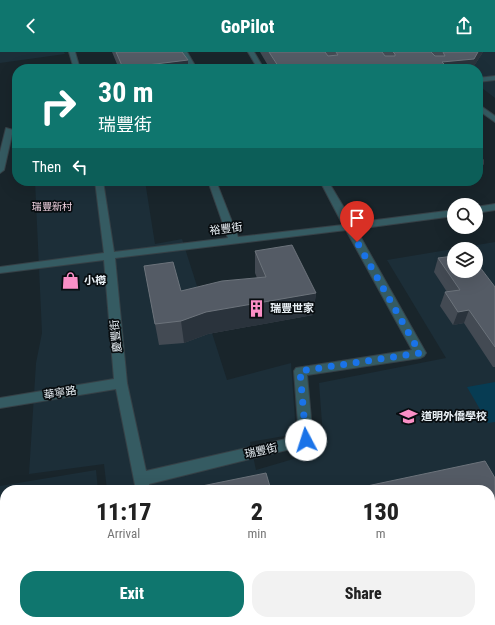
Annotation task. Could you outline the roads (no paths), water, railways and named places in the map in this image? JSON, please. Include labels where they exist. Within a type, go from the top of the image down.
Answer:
[{"type":"street","points":[[72,52],[76,64]]},
{"type":"street","points":[[184,52],[191,64]]},
{"type":"street","points":[[251,52],[258,64]]},
{"type":"street","points":[[483,79],[494,77]]},
{"type":"street","points":[[483,110],[495,120]]},
{"type":"street","points":[[0,130],[12,129]]},
{"type":"street","points":[[0,170],[12,132]]},
{"type":"street","name":"慶豐街","points":[[100,186],[109,255],[121,383],[142,485]]},
{"type":"street","points":[[214,186],[234,240]]},
{"type":"street","name":"瑞豐街","points":[[142,485],[306,440],[300,371],[420,353],[327,186]]},
{"type":"street","points":[[483,209],[495,208]]},
{"type":"street","name":"裕豐街","points":[[0,270],[109,255],[349,228],[447,214]]},
{"type":"street","name":"華寧路","points":[[0,403],[121,383]]},
{"type":"place","name":"小樽","points":[[71,280]]},
{"type":"place","name":"瑞豐世家","points":[[257,308]]},
{"type":"place","name":"道明外僑學校","points":[[408,416]]},
{"type":"district","name":"瑞豐新村","points":[[52,206]]}]
